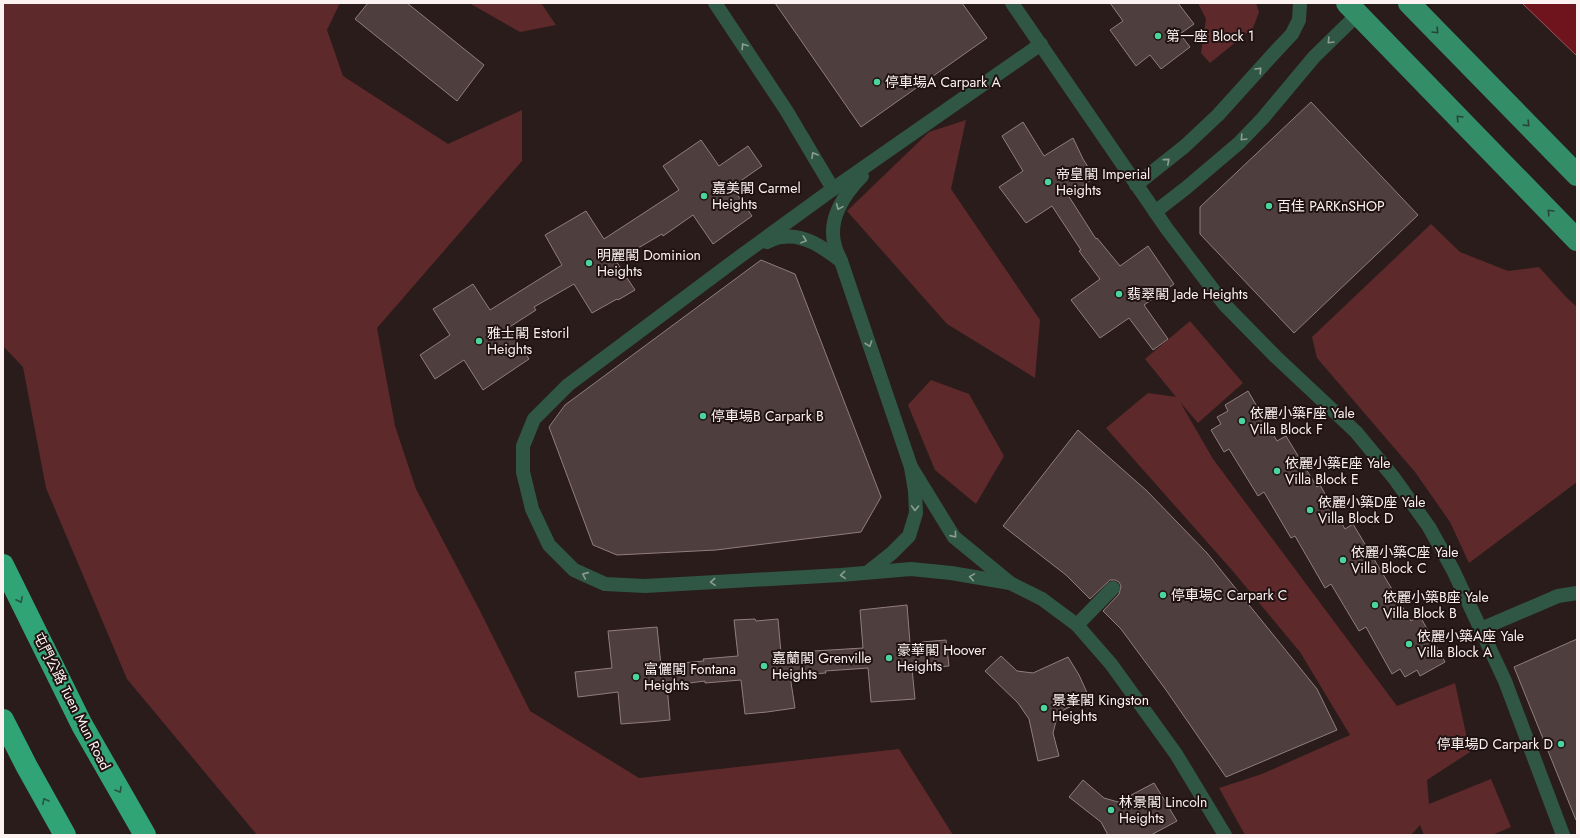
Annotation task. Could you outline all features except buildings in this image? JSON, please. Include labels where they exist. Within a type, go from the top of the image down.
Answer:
[{"type":"highway","name":"屯門公路 Tuen Mun Road","points":[[3,565],[82,725],[145,835]]},
{"type":"highway","points":[[3,720],[65,835]]},
{"type":"main road","points":[[1409,3],[1577,175]]},
{"type":"main road","points":[[1353,9],[1577,240]]},
{"type":"lane","points":[[715,3],[786,110],[833,189]]},
{"type":"lane","points":[[1012,3],[1155,212],[1224,304],[1276,357],[1356,432],[1394,478],[1429,527],[1453,570],[1505,681],[1563,835]]},
{"type":"lane","points":[[1136,185],[1185,146],[1218,115],[1292,34],[1299,20],[1300,3]]},
{"type":"lane","points":[[1155,212],[1239,143],[1263,118],[1353,9]]},
{"type":"lane","points":[[1010,583],[951,573],[911,569],[842,575],[645,586],[605,584],[574,570],[549,545],[532,509],[523,472],[523,446],[534,419],[568,385],[833,189],[1041,44]]},
{"type":"lane","points":[[868,572],[892,553],[909,536],[916,513],[915,491],[911,467],[841,260],[834,245],[833,225],[839,206],[852,186],[882,156]]},
{"type":"lane","points":[[742,255],[767,242],[782,237],[800,238],[820,246],[841,260]]},
{"type":"lane","points":[[911,467],[954,537],[1010,583],[1042,599],[1077,625],[1111,664],[1172,748],[1225,835]]},
{"type":"lane","points":[[1077,625],[1113,588]]},
{"type":"lane","points":[[1481,629],[1558,596],[1577,593]]},
{"type":"shaded area","points":[[3,3],[340,3],[327,30],[343,76],[448,144],[522,110],[522,161],[377,328],[395,426],[416,489],[478,607],[530,711],[639,778],[899,749],[953,835],[257,835],[127,679],[46,488],[23,367],[3,346]]},
{"type":"shaded area","points":[[469,3],[541,3],[556,25],[520,32]]},
{"type":"shaded area","points":[[1198,3],[1256,3],[1259,12],[1253,28],[1210,63],[1201,53],[1206,19]]},
{"type":"shaded area","points":[[1522,3],[1577,3],[1577,56]]},
{"type":"shaded area","points":[[966,120],[951,189],[1040,320],[1035,378],[947,324],[847,211],[929,132]]},
{"type":"shaded area","points":[[1431,224],[1460,252],[1508,271],[1539,267],[1577,307],[1577,482],[1469,563],[1450,522],[1415,472],[1317,358],[1312,337]]},
{"type":"shaded area","points":[[1190,321],[1243,383],[1198,423],[1180,402],[1213,459],[1397,706],[1455,683],[1470,752],[1427,780],[1429,804],[1491,779],[1511,827],[1492,835],[1424,835],[1420,825],[1411,835],[1245,835],[1219,788],[1262,774],[1350,735],[1300,652],[1231,569],[1106,428],[1148,393],[1176,397],[1145,359]]},
{"type":"shaded area","points":[[931,380],[969,394],[1004,456],[976,504],[935,470],[908,405]]},
{"type":"place","name":"第一座 Block 1","points":[[1158,36]]},
{"type":"place","name":"停車場A Carpark A","points":[[877,82]]},
{"type":"place","name":"帝皇閣 Imperial Heights","points":[[1048,182]]},
{"type":"place","name":"嘉美閣 Carmel Heights","points":[[704,196]]},
{"type":"place","name":"百佳 PARKnSHOP","points":[[1269,206]]},
{"type":"place","name":"明麗閣 Dominion Heights","points":[[589,263]]},
{"type":"place","name":"翡翠閣 Jade Heights","points":[[1119,294]]},
{"type":"place","name":"雅士閣 Estoril Heights","points":[[479,341]]},
{"type":"place","name":"停車場B Carpark B","points":[[703,416]]},
{"type":"place","name":"依麗小築F座 Yale Villa Block F","points":[[1242,421]]},
{"type":"place","name":"依麗小築E座 Yale Villa Block E","points":[[1277,471]]},
{"type":"place","name":"依麗小築D座 Yale Villa Block D","points":[[1310,510]]},
{"type":"place","name":"依麗小築C座 Yale Villa Block C","points":[[1343,560]]},
{"type":"place","name":"停車場C Carpark C","points":[[1163,595]]},
{"type":"place","name":"依麗小築B座 Yale Villa Block B","points":[[1375,605]]},
{"type":"place","name":"依麗小築A座 Yale Villa Block A","points":[[1409,644]]},
{"type":"place","name":"豪華閣 Hoover Heights","points":[[889,658]]},
{"type":"place","name":"嘉蘭閣 Grenville Heights","points":[[764,666]]},
{"type":"place","name":"富儷閣 Fontana Heights","points":[[636,677]]},
{"type":"place","name":"景峯閣 Kingston Heights","points":[[1044,708]]},
{"type":"place","name":"停車場D Carpark D","points":[[1561,744]]},
{"type":"place","name":"林景閣 Lincoln Heights","points":[[1111,810]]}]
